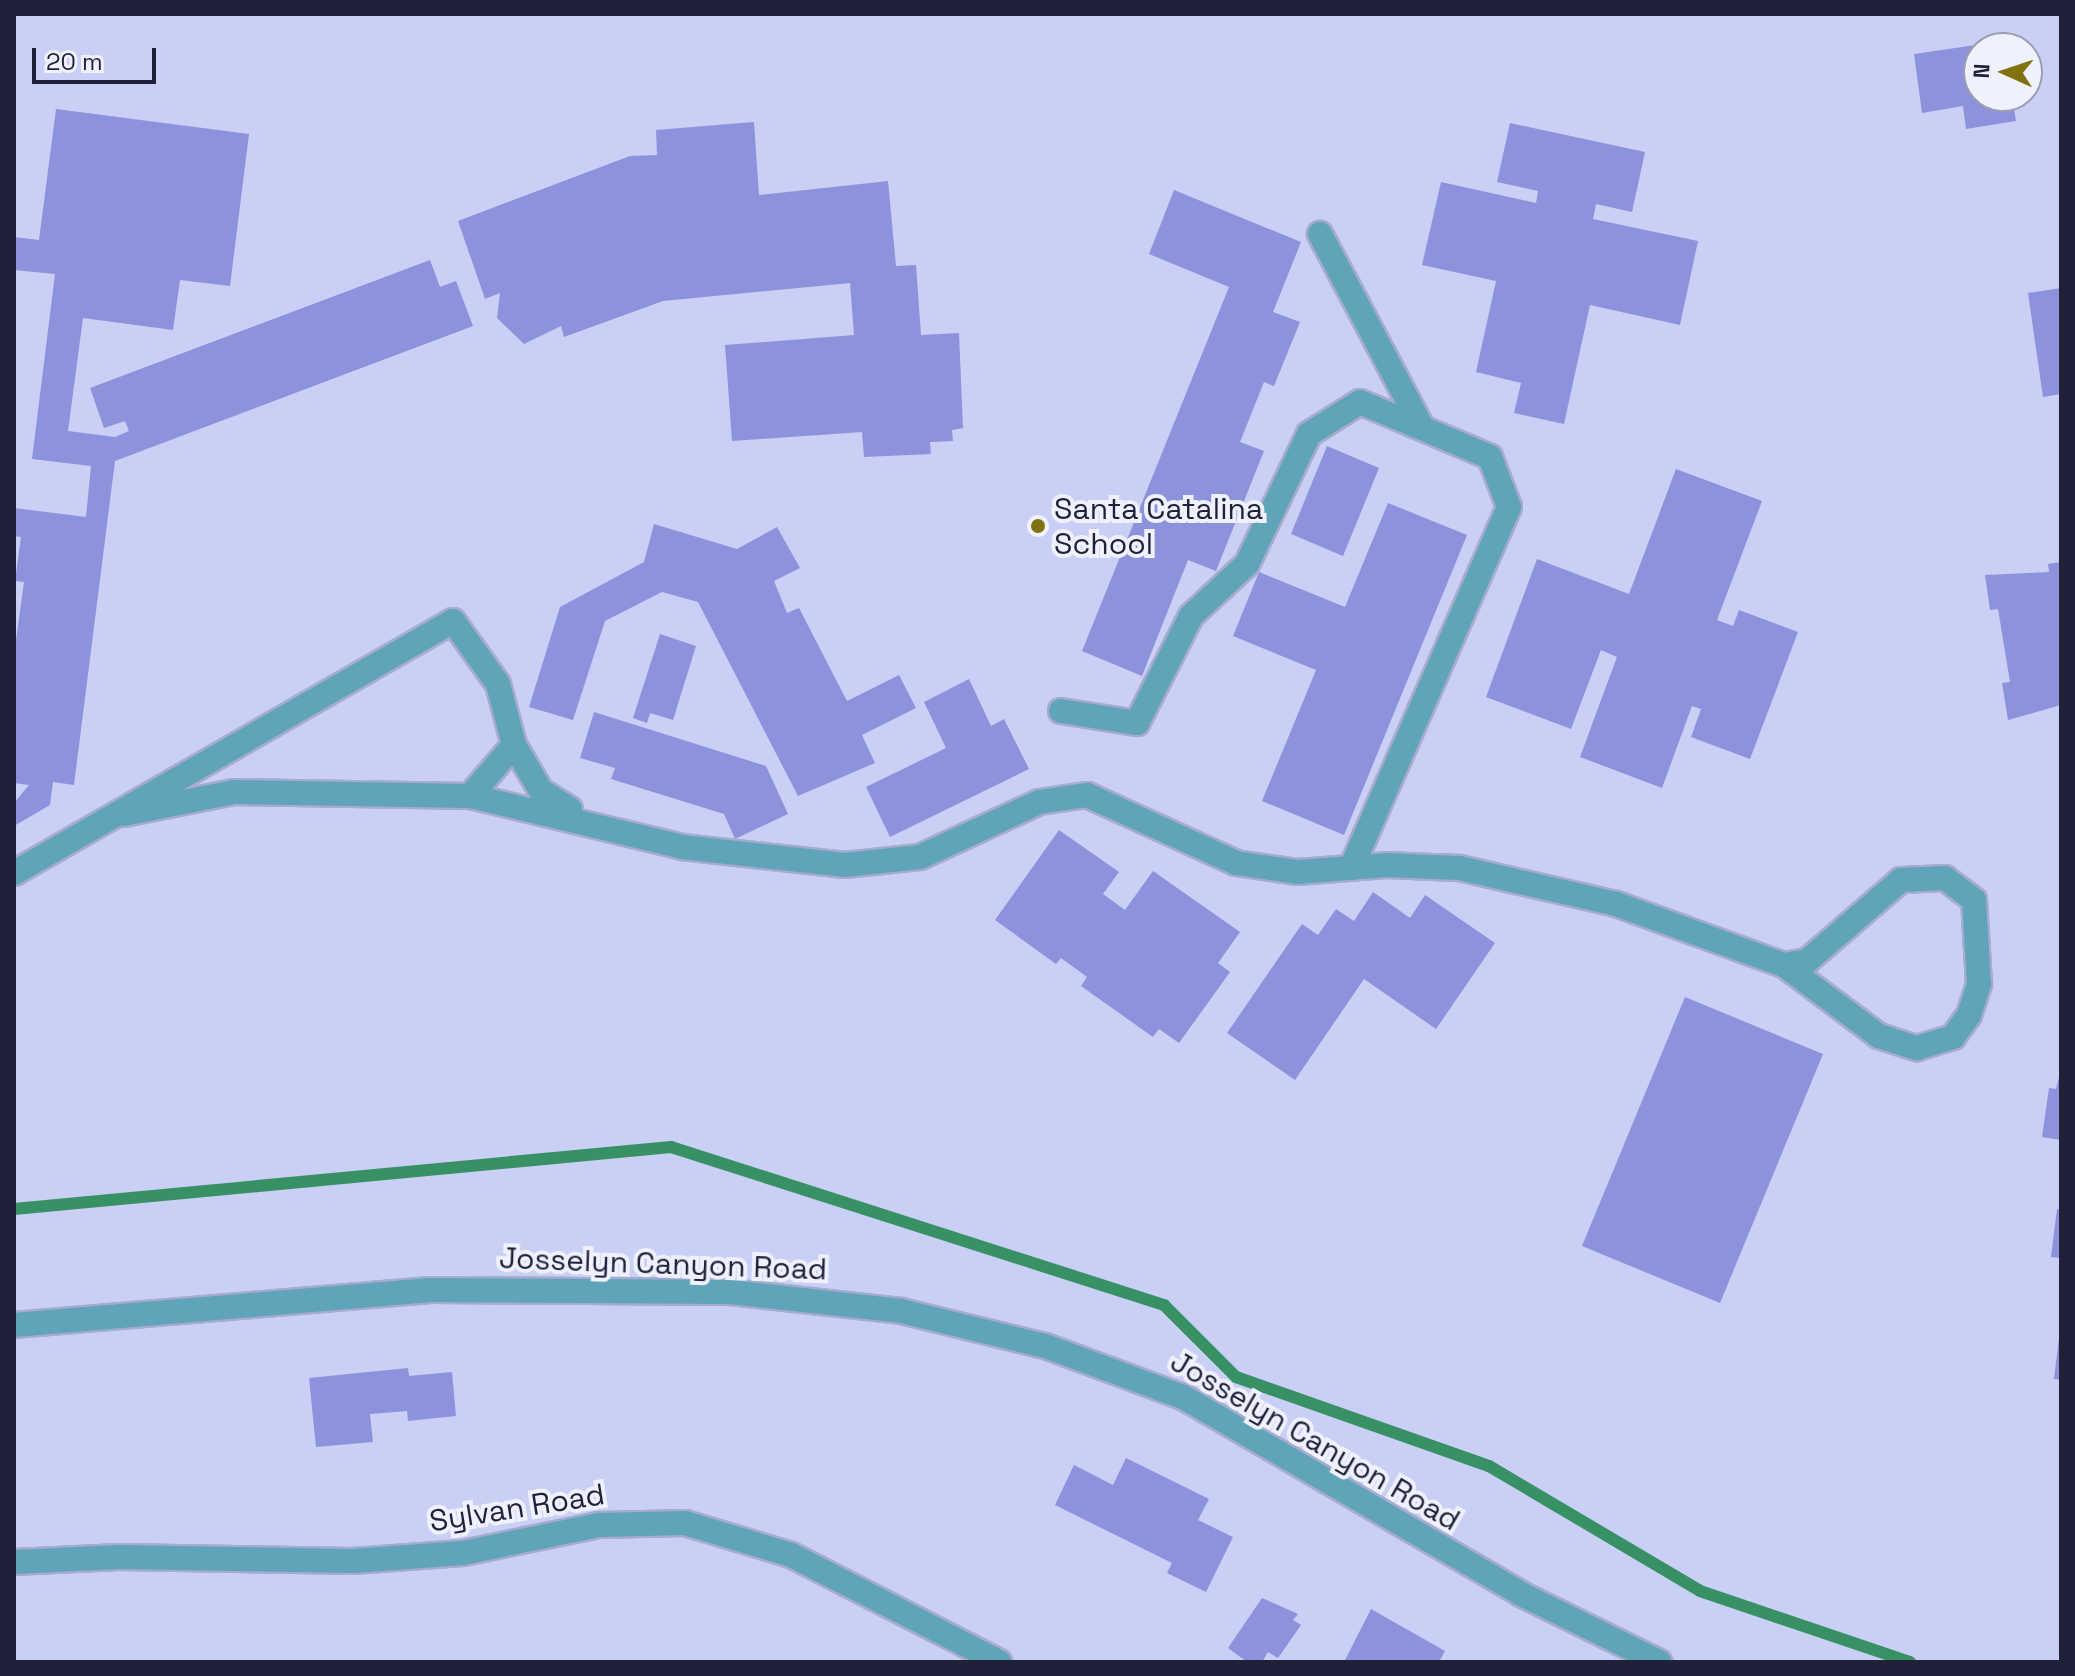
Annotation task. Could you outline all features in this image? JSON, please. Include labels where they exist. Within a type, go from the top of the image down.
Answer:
[{"type":"street","points":[[1320,234],[1419,422]]},
{"type":"street","points":[[1061,711],[1137,723],[1191,616],[1247,564],[1309,434],[1360,402],[1419,422],[1490,457],[1509,507],[1351,868]]},
{"type":"street","points":[[14,873],[124,814],[453,621],[498,684],[514,745],[541,791],[599,827]]},
{"type":"street","points":[[470,796],[514,745]]},
{"type":"street","points":[[124,814],[234,792],[470,796],[743,857],[892,863],[1071,793],[1104,802],[1148,828],[1236,863],[1298,872],[1427,866],[1495,874],[1675,923],[1784,965],[1879,1036],[1907,1047],[1934,1046],[1953,1037],[1979,984],[1974,900],[1945,878],[1901,880],[1807,961],[1784,965]]},
{"type":"street","name":"Josselyn Canyon Road","points":[[14,1325],[431,1290],[730,1292],[901,1311],[1045,1346],[1183,1397],[1495,1579],[1659,1662]]},
{"type":"street","name":"Sylvan Road","points":[[14,1562],[119,1557],[353,1561],[463,1553],[600,1525],[685,1523],[791,1555],[999,1662]]},
{"type":"building","points":[[1963,47],[1963,106],[1922,113],[1914,54]]},
{"type":"building","points":[[56,109],[249,134],[230,286],[180,280],[173,330],[83,318],[68,431],[115,437],[129,431],[125,421],[104,428],[90,388],[430,260],[440,287],[456,281],[473,326],[115,461],[74,785],[53,782],[50,805],[14,826],[14,803],[29,785],[14,783],[14,655],[24,582],[15,581],[21,537],[14,536],[14,508],[86,517],[91,466],[32,459],[55,274],[14,270],[14,237],[39,240]]},
{"type":"building","points":[[1964,112],[2015,112],[2016,121],[1966,129]]},
{"type":"building","points":[[754,122],[759,195],[888,181],[896,266],[916,265],[921,335],[959,333],[963,428],[952,430],[953,441],[930,442],[931,454],[864,457],[862,432],[732,441],[725,345],[854,335],[850,283],[663,301],[564,337],[561,326],[524,344],[497,318],[500,293],[485,299],[458,221],[630,156],[657,155],[656,130]]},
{"type":"building","points":[[1510,123],[1645,152],[1632,212],[1596,204],[1593,219],[1698,241],[1680,325],[1590,305],[1564,424],[1514,413],[1521,383],[1476,372],[1496,281],[1422,265],[1441,182],[1536,203],[1538,191],[1497,182]]},
{"type":"building","points":[[1174,190],[1301,242],[1273,312],[1300,322],[1274,386],[1264,382],[1240,442],[1264,451],[1216,571],[1188,560],[1142,676],[1082,651],[1229,287],[1149,254]]},
{"type":"building","points":[[2061,288],[2061,394],[2043,397],[2028,293]]},
{"type":"building","points":[[1327,446],[1379,468],[1343,556],[1291,534]]},
{"type":"building","points":[[1676,469],[1762,501],[1717,620],[1733,626],[1739,610],[1798,632],[1750,759],[1691,737],[1701,709],[1692,706],[1662,788],[1580,757],[1617,657],[1601,650],[1571,729],[1486,697],[1537,559],[1629,594]]},
{"type":"building","points":[[1388,503],[1467,535],[1344,835],[1262,801],[1316,670],[1233,636],[1259,572],[1345,607]]},
{"type":"building","points":[[654,524],[737,549],[777,527],[800,568],[774,581],[787,613],[799,608],[847,701],[899,675],[916,708],[862,735],[875,763],[798,796],[698,602],[662,592],[605,621],[573,720],[529,707],[560,607],[644,562]]},
{"type":"building","points":[[2061,562],[2061,705],[2008,720],[2002,683],[2010,682],[1998,609],[1990,610],[1985,575],[2049,572],[2048,564]]},
{"type":"building","points":[[660,634],[696,646],[673,720],[650,713],[647,723],[633,718]]},
{"type":"building","points":[[969,679],[991,726],[1004,719],[1029,769],[890,837],[866,787],[946,748],[924,702]]},
{"type":"building","points":[[594,712],[766,766],[788,814],[735,839],[724,814],[611,779],[615,768],[580,758]]},
{"type":"building","points":[[1059,830],[1119,872],[1103,894],[1125,910],[1153,871],[1240,932],[1218,963],[1230,972],[1179,1043],[1159,1029],[1153,1037],[1081,986],[1087,977],[1061,958],[1056,964],[995,920]]},
{"type":"building","points":[[1373,892],[1410,918],[1425,895],[1495,943],[1436,1029],[1364,979],[1295,1080],[1227,1033],[1302,924],[1318,935],[1336,909],[1354,921]]},
{"type":"building","points":[[1685,997],[1823,1054],[1720,1303],[1582,1246]]},
{"type":"building","points":[[2061,1069],[2061,1140],[2042,1137],[2049,1088],[2056,1089]]},
{"type":"building","points":[[2057,1209],[2061,1210],[2061,1258],[2051,1257]]},
{"type":"building","points":[[2061,1338],[2061,1380],[2054,1379]]},
{"type":"building","points":[[408,1368],[409,1376],[452,1372],[456,1416],[408,1421],[407,1411],[370,1414],[373,1442],[316,1447],[309,1378]]},
{"type":"building","points":[[1126,1458],[1209,1499],[1198,1520],[1233,1537],[1206,1592],[1167,1573],[1172,1563],[1055,1505],[1074,1465],[1113,1485]]},
{"type":"building","points":[[1262,1598],[1298,1614],[1293,1620],[1301,1625],[1278,1658],[1268,1652],[1262,1662],[1247,1662],[1228,1648]]},
{"type":"building","points":[[1371,1609],[1445,1651],[1439,1662],[1344,1662]]},
{"type":"waterway","points":[[14,1209],[671,1147],[1164,1305],[1236,1377],[1489,1466],[1700,1591],[1910,1662]]},
{"type":"place","name":"Santa Catalina School","points":[[1038,526]]}]
